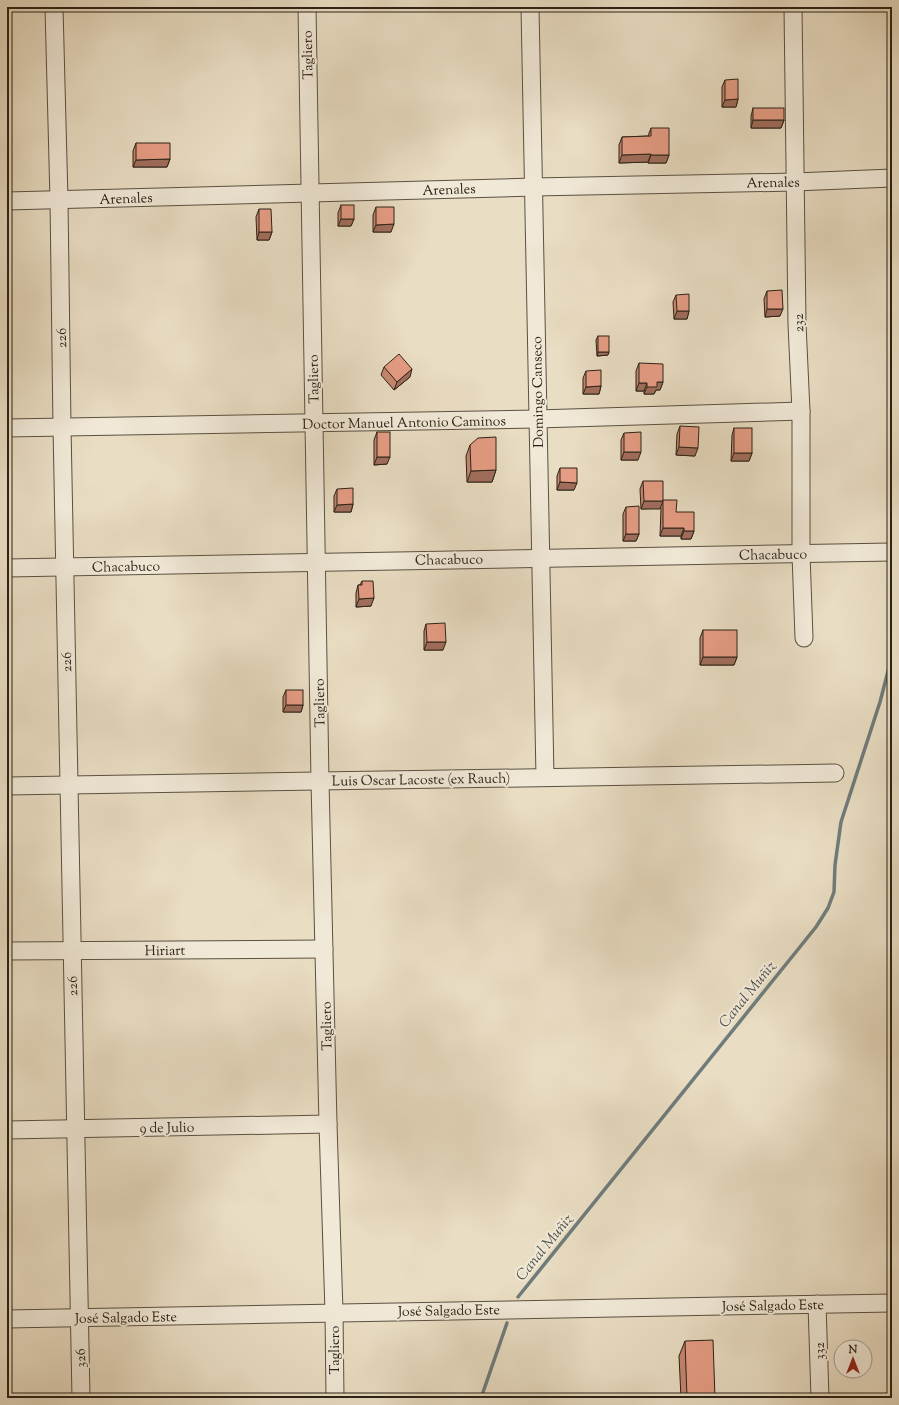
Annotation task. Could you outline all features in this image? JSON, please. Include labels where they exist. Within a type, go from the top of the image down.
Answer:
[{"type":"street","name":"226","points":[[54,7],[59,200],[64,567],[78,1317]]},
{"type":"street","name":"Tagliero","points":[[306,7],[320,781],[335,1398]]},
{"type":"street","name":"Domingo Canseco","points":[[530,7],[544,777]]},
{"type":"street","name":"232","points":[[793,7],[797,324],[801,411],[801,554],[804,638]]},
{"type":"street","name":"Arenales","points":[[7,201],[310,192],[795,182],[892,178]]},
{"type":"street","name":"Doctor Manuel Antonio Caminos","points":[[7,428],[314,424],[801,411]]},
{"type":"street","name":"Chacabuco","points":[[7,568],[892,552]]},
{"type":"street","name":"Luis Oscar Lacoste (ex Rauch)","points":[[7,786],[835,773]]},
{"type":"street","name":"Hiriart","points":[[7,952],[324,949]]},
{"type":"street","name":"9 de Julio","points":[[7,1130],[328,1124]]},
{"type":"street","name":"José Salgado Este","points":[[7,1319],[892,1302]]},
{"type":"street","name":"332","points":[[817,1304],[820,1398]]},
{"type":"street","name":"326","points":[[78,1317],[81,1398]]},
{"type":"building","points":[[738,79],[738,99],[725,100],[725,80]]},
{"type":"building","points":[[753,108],[784,108],[784,120],[753,120]]},
{"type":"building","points":[[651,128],[669,128],[669,155],[622,155],[622,137],[651,136]]},
{"type":"building","points":[[136,143],[170,143],[170,159],[136,160]]},
{"type":"building","points":[[341,205],[354,205],[354,219],[341,219]]},
{"type":"building","points":[[376,207],[394,207],[394,224],[376,225]]},
{"type":"building","points":[[259,209],[271,209],[272,232],[259,232]]},
{"type":"building","points":[[782,290],[783,309],[767,309],[767,291]]},
{"type":"building","points":[[689,294],[689,311],[677,311],[676,295]]},
{"type":"building","points":[[598,336],[609,336],[609,352],[598,352]]},
{"type":"building","points":[[399,354],[412,369],[397,382],[384,367]]},
{"type":"building","points":[[639,363],[663,364],[663,382],[657,382],[657,387],[647,387],[647,383],[639,383]]},
{"type":"building","points":[[601,370],[601,386],[586,387],[586,371]]},
{"type":"building","points":[[680,426],[699,427],[698,448],[679,447]]},
{"type":"building","points":[[734,428],[752,428],[752,453],[734,453]]},
{"type":"building","points":[[377,432],[390,432],[390,457],[377,457]]},
{"type":"building","points":[[641,432],[641,452],[624,452],[624,433]]},
{"type":"building","points":[[496,437],[496,470],[471,471],[470,445],[478,438]]},
{"type":"building","points":[[560,468],[577,468],[577,483],[560,482]]},
{"type":"building","points":[[643,481],[663,481],[663,501],[644,501]]},
{"type":"building","points":[[353,488],[353,504],[337,505],[337,489]]},
{"type":"building","points":[[663,500],[677,500],[676,512],[694,512],[694,531],[684,531],[684,528],[663,528]]},
{"type":"building","points":[[639,506],[639,534],[626,534],[626,507]]},
{"type":"building","points":[[362,581],[373,581],[374,598],[359,599],[358,585],[362,585]]},
{"type":"building","points":[[445,623],[446,642],[427,642],[426,624]]},
{"type":"building","points":[[703,630],[737,630],[737,657],[703,657]]},
{"type":"building","points":[[286,690],[303,690],[303,705],[286,705]]},
{"type":"building","points":[[713,1340],[715,1398],[687,1398],[685,1341]]},
{"type":"waterway","name":"Canal Muñiz","points":[[518,1297],[816,927],[828,908],[834,892],[835,865],[841,822],[880,702],[892,656]]},
{"type":"waterway","name":"Canal Muñiz","points":[[481,1398],[507,1323]]}]
